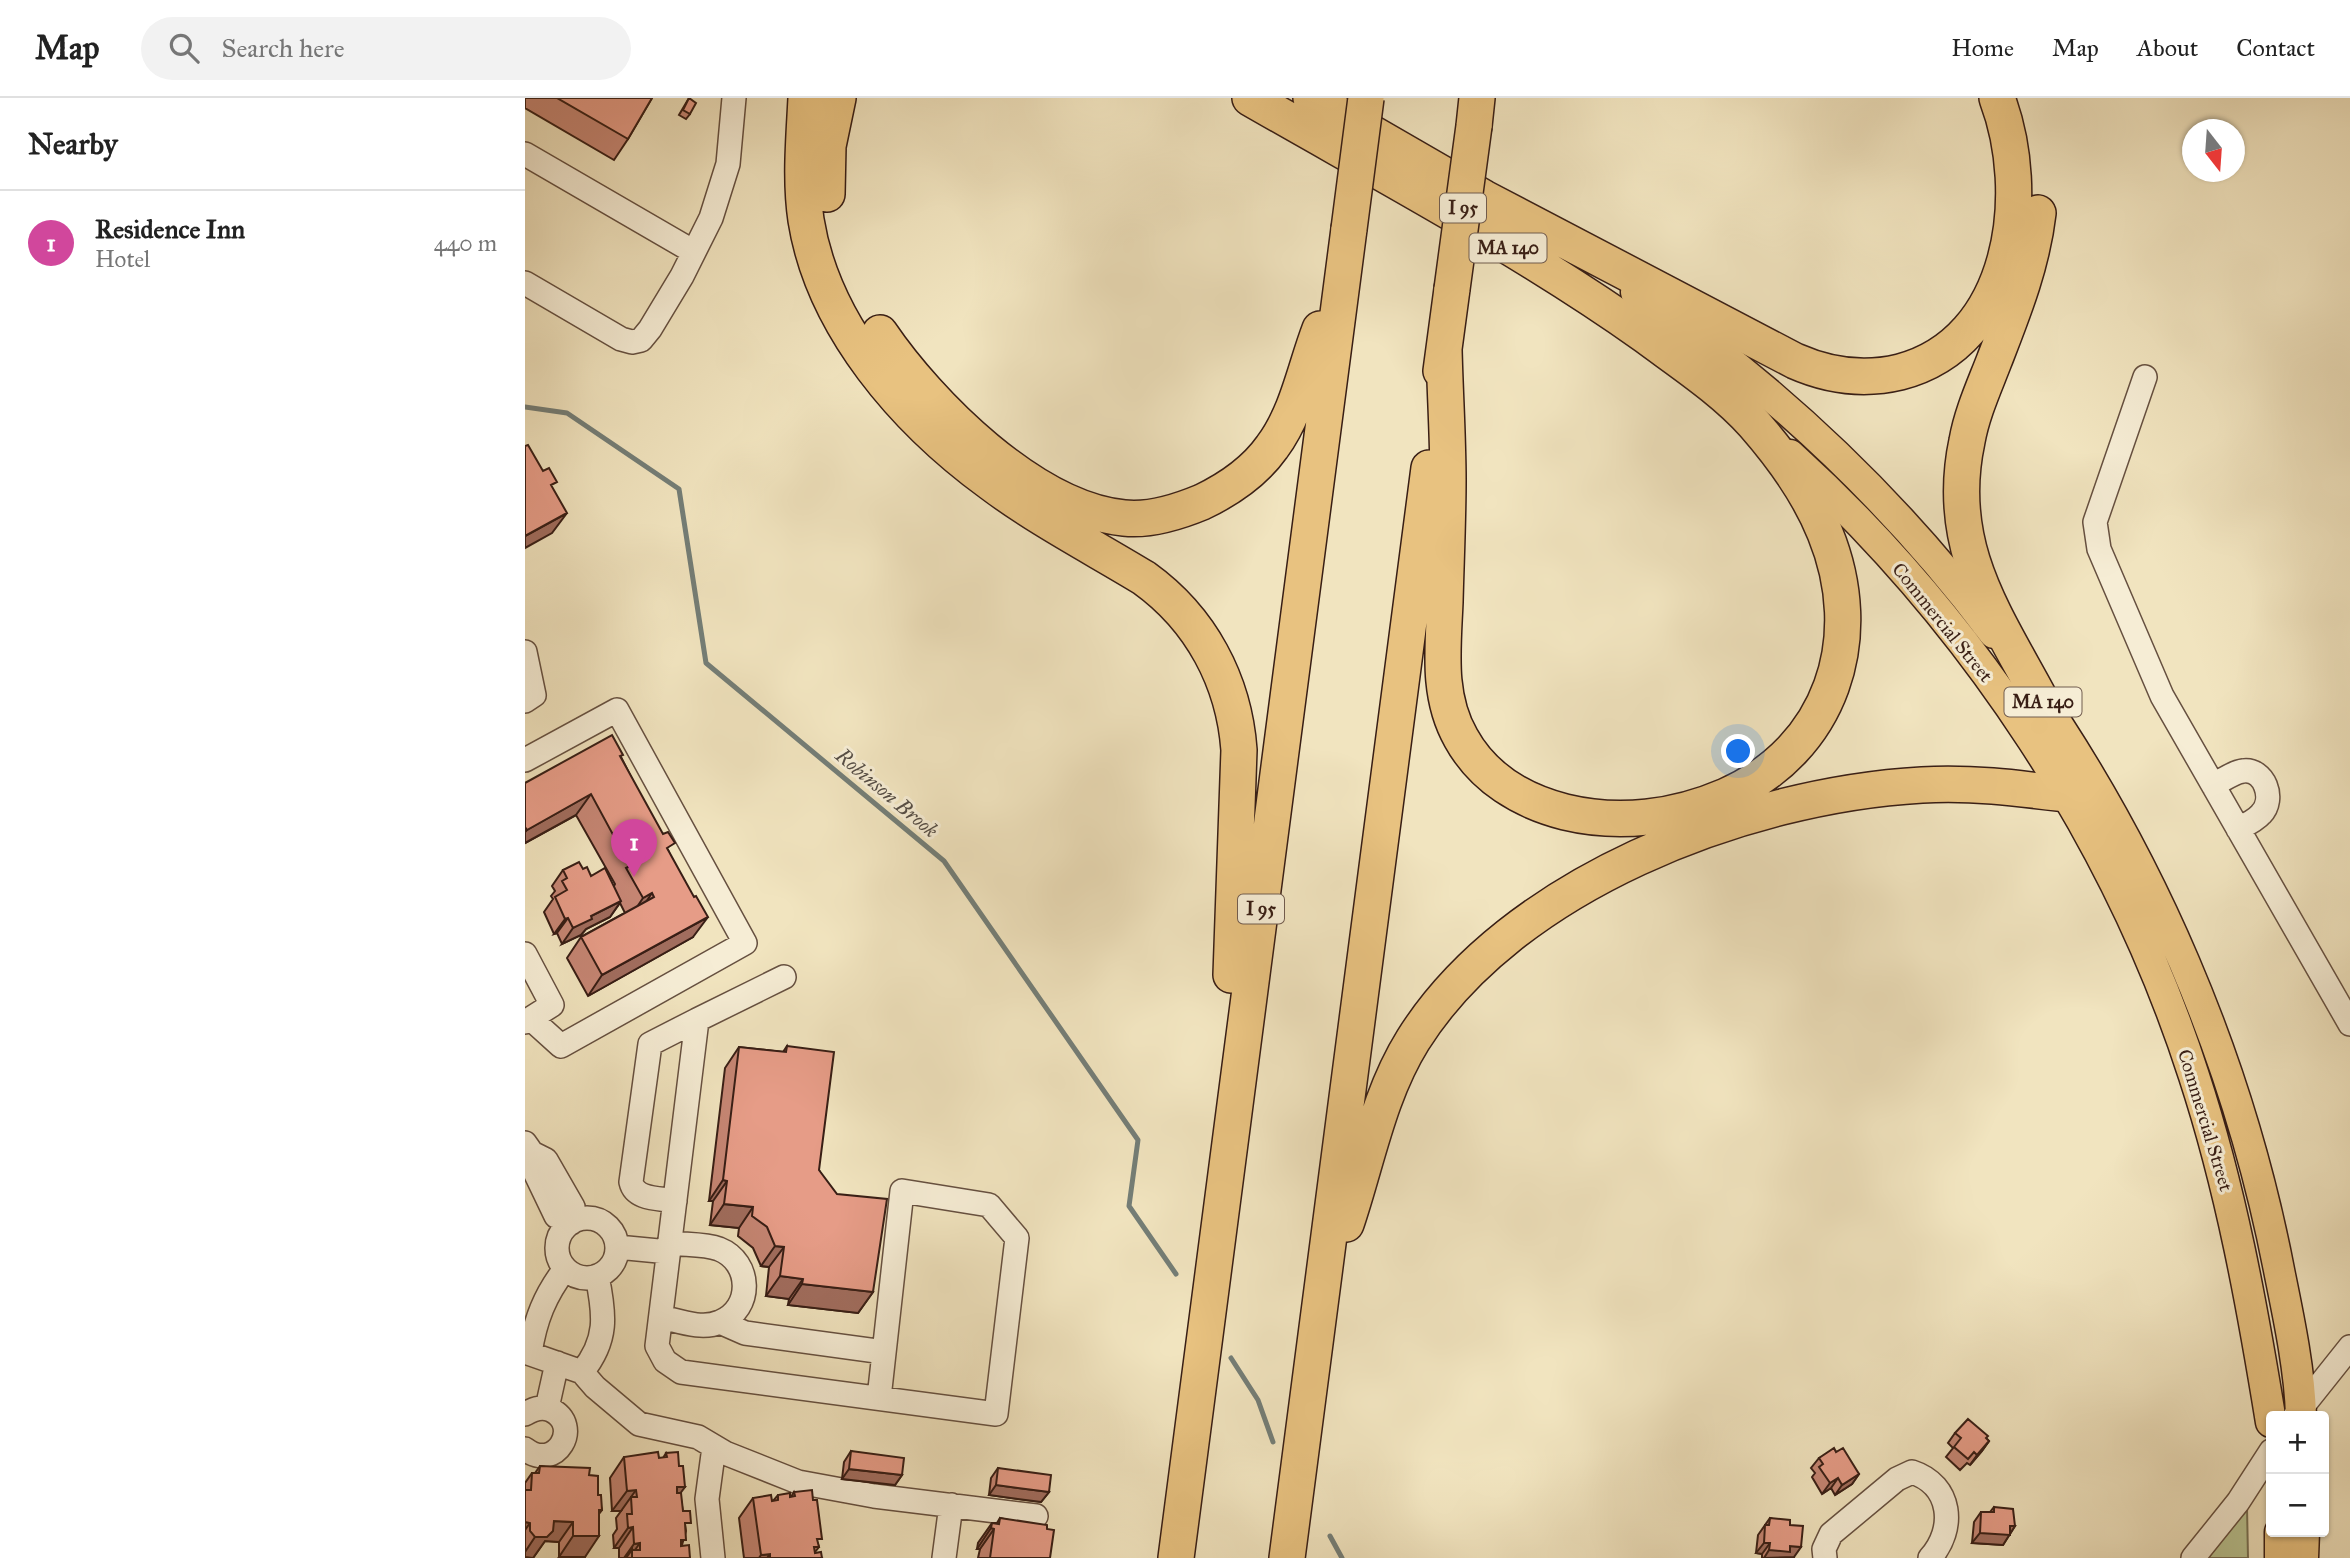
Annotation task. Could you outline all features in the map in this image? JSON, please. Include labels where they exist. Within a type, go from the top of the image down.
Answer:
[{"type":"highway","points":[[806,98],[803,195],[812,248],[832,301],[870,363],[916,418],[980,475],[1011,498],[1144,578],[1171,599],[1204,640],[1223,677],[1235,714],[1239,750],[1230,988],[1232,1129]]},
{"type":"highway","points":[[838,98],[828,146],[830,215],[838,251],[847,274],[880,333],[923,389],[979,443],[1039,486],[1100,513],[1133,519],[1182,509],[1226,489],[1260,462],[1272,447],[1291,413],[1347,244]]},
{"type":"highway","points":[[1236,98],[1299,108]]},
{"type":"highway","name":"Commercial Street","points":[[1250,98],[1299,108],[1484,198]]},
{"type":"highway","name":"I 95","points":[[1176,1558],[1366,98]]},
{"type":"highway","points":[[1484,198],[1806,366],[1842,376],[1894,373],[1925,363],[1952,346],[1981,316],[1997,284],[2010,237],[2014,199],[2011,149],[1997,98]]},
{"type":"highway","points":[[2023,98],[2037,157],[2039,192],[2036,229],[2024,283],[1969,430],[1963,462],[1962,498],[1967,544],[1976,577],[2038,695]]},
{"type":"highway","name":"Commercial Street","points":[[1299,108],[1578,290],[1671,355],[1751,419]]},
{"type":"highway","name":"I 95","points":[[1287,1558],[1476,112]]},
{"type":"highway","points":[[1444,349],[1448,479],[1443,670],[1449,710],[1466,747],[1487,772],[1522,796],[1569,813],[1607,818],[1645,818],[1685,810],[1722,798],[1756,780],[1785,758],[1809,732],[1825,705],[1838,666],[1842,637],[1843,617],[1837,572],[1825,533],[1806,495],[1751,419]]},
{"type":"highway","points":[[1321,1293],[1361,1179],[1382,1105],[1412,1042],[1443,998],[1467,972],[1505,939],[1549,908],[1609,873],[1671,844],[1732,821],[1795,804],[1852,793],[1924,785],[2016,787],[2065,794]]},
{"type":"main road","name":"Commercial Street","points":[[1484,198],[1587,259],[1639,294],[1730,362],[1794,416],[1868,487],[1944,571],[1990,628],[2038,695],[2089,774],[2134,855],[2175,939],[2210,1025],[2240,1113],[2267,1213],[2284,1294],[2299,1411]]},
{"type":"main road","name":"Commercial Street","points":[[1751,419],[1840,503],[1923,594],[1998,691],[2065,794],[2095,848],[2137,930],[2193,1073],[2237,1231],[2269,1411]]},
{"type":"main road","points":[[2280,1537],[2280,1558]]},
{"type":"main road","points":[[2303,1558],[2304,1537]]},
{"type":"street","points":[[525,283],[621,340],[641,340],[650,330],[711,218],[728,164],[734,98]]},
{"type":"street","points":[[525,155],[694,252]]},
{"type":"street","points":[[2145,377],[2095,522],[2099,549],[2162,696],[2350,1024]]},
{"type":"street","points":[[525,652],[534,695],[525,701]]},
{"type":"street","points":[[525,760],[617,710],[745,943],[561,1046],[528,1021],[552,1005],[525,954]]},
{"type":"street","points":[[2213,785],[2240,771],[2252,771],[2260,775],[2267,790],[2265,809],[2261,816],[2238,829]]},
{"type":"street","points":[[675,1201],[639,1195],[632,1189],[650,1044],[784,977]]},
{"type":"street","points":[[697,1020],[657,1346],[665,1361],[681,1372],[996,1414],[1017,1238],[989,1205],[902,1191],[879,1398]]},
{"type":"street","points":[[527,1146],[546,1160],[573,1207],[557,1246],[557,1254],[565,1269],[580,1278],[604,1273],[614,1261],[617,1247],[612,1232],[600,1221],[584,1218],[569,1221]]},
{"type":"street","points":[[617,1247],[721,1250],[737,1262],[745,1281],[742,1301],[729,1317],[720,1322],[700,1325],[660,1317]]},
{"type":"street","points":[[565,1269],[541,1306],[528,1352],[582,1372],[639,1424],[698,1437],[714,1447],[798,1482],[874,1496],[1036,1516]]},
{"type":"street","points":[[582,1372],[595,1357],[602,1337],[602,1307],[597,1276]]},
{"type":"street","points":[[720,1322],[745,1333],[884,1352]]},
{"type":"street","points":[[2301,1411],[2350,1347]]},
{"type":"street","points":[[525,1450],[544,1456],[557,1450],[565,1437],[563,1422],[559,1416],[536,1411],[557,1363]]},
{"type":"street","points":[[713,1558],[708,1499],[714,1447]]},
{"type":"street","points":[[2193,1558],[2238,1502],[2266,1459]]},
{"type":"street","points":[[1825,1558],[1824,1549],[1831,1534],[1896,1479],[1912,1472],[1924,1476],[1937,1486],[1945,1502],[1947,1519],[1937,1550],[1930,1558]]},
{"type":"street","points":[[944,1558],[951,1505]]},
{"type":"green space","points":[[2247,1507],[2248,1558],[2208,1558]]},
{"type":"building","points":[[557,98],[652,98],[628,139]]},
{"type":"building","points":[[689,98],[696,103],[690,114],[683,110]]},
{"type":"building","points":[[528,445],[543,471],[549,468],[557,482],[551,485],[567,513],[525,536],[525,446]]},
{"type":"building","points":[[612,735],[623,755],[620,756],[663,834],[668,832],[675,843],[667,848],[708,917],[602,975],[581,937],[654,897],[652,893],[643,898],[626,868],[630,866],[591,794],[527,830],[525,783]]},
{"type":"building","points":[[579,862],[583,869],[587,867],[591,876],[605,868],[621,901],[573,928],[568,918],[565,919],[555,897],[567,890],[562,881],[567,878],[563,870]]},
{"type":"building","points":[[787,1046],[834,1052],[819,1170],[837,1194],[887,1199],[873,1292],[802,1284],[803,1279],[780,1276],[784,1247],[775,1246],[767,1227],[752,1216],[753,1207],[724,1204],[727,1181],[723,1180],[739,1047],[786,1052]]},
{"type":"building","points":[[1968,1419],[1988,1436],[1986,1438],[1989,1441],[1977,1455],[1974,1452],[1968,1459],[1954,1447],[1961,1438],[1955,1433]]},
{"type":"building","points":[[1834,1448],[1836,1452],[1843,1448],[1859,1474],[1842,1485],[1838,1478],[1830,1483],[1819,1467],[1823,1464],[1819,1458]]},
{"type":"building","points":[[851,1451],[904,1458],[902,1475],[849,1469]]},
{"type":"building","points":[[658,1452],[659,1458],[667,1457],[666,1453],[678,1452],[679,1466],[683,1466],[685,1487],[677,1487],[677,1493],[681,1493],[683,1511],[690,1511],[691,1523],[685,1523],[686,1540],[681,1540],[681,1546],[689,1545],[690,1558],[632,1558],[632,1550],[640,1550],[640,1543],[634,1544],[633,1527],[628,1528],[627,1514],[632,1514],[631,1497],[637,1497],[636,1490],[627,1491],[624,1457]]},
{"type":"building","points":[[540,1466],[590,1468],[589,1475],[598,1476],[598,1495],[601,1495],[602,1510],[599,1510],[599,1536],[573,1536],[573,1522],[554,1521],[553,1531],[547,1537],[535,1537],[530,1531],[530,1523],[525,1522],[525,1490],[531,1490],[532,1473],[539,1473]]},
{"type":"building","points":[[998,1468],[1051,1475],[1049,1492],[996,1485]]},
{"type":"building","points":[[812,1490],[813,1500],[817,1500],[822,1539],[817,1539],[819,1547],[814,1547],[815,1553],[821,1552],[822,1558],[770,1558],[770,1554],[761,1555],[753,1498],[771,1495],[772,1501],[778,1500],[778,1495],[790,1493],[790,1497],[795,1496],[794,1492]]},
{"type":"building","points":[[1994,1507],[2013,1509],[2015,1526],[2010,1526],[2010,1535],[1980,1533],[1981,1512],[1994,1512]]},
{"type":"building","points":[[1000,1518],[1047,1525],[1047,1529],[1054,1530],[1050,1558],[990,1558],[994,1529],[991,1528],[992,1523],[999,1524]]},
{"type":"building","points":[[1770,1518],[1790,1520],[1790,1525],[1803,1526],[1801,1547],[1790,1546],[1790,1552],[1769,1550],[1770,1543],[1764,1543],[1765,1525],[1769,1525]]},
{"type":"waterway","name":"Robinson Brook","points":[[525,407],[567,413],[679,489],[706,663],[944,861],[1138,1140],[1129,1206],[1176,1274]]},
{"type":"waterway","name":"Robinson Brook","points":[[1231,1358],[1258,1400],[1273,1442]]},
{"type":"waterway","name":"Robinson Brook","points":[[1330,1536],[1342,1558]]},
{"type":"place","name":"Residence Inn","points":[[634,877]]}]
